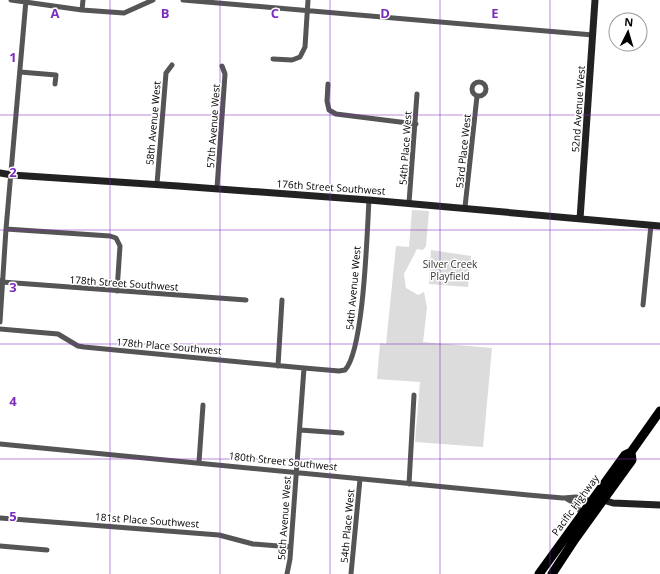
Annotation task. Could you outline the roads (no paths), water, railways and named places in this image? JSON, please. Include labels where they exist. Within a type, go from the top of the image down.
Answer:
[{"type":"highway","name":"Pacific Highway","points":[[539,574],[609,477],[625,456],[631,452],[660,411]]},
{"type":"highway","name":"Pacific Highway","points":[[552,574],[577,536],[632,460],[631,452]]},
{"type":"highway","points":[[604,500],[602,495],[607,487],[609,477]]},
{"type":"highway","points":[[577,536],[582,522],[592,507],[592,500]]},
{"type":"street","points":[[10,0],[26,1],[82,10],[124,13],[153,0]]},
{"type":"street","points":[[82,10],[83,0]]},
{"type":"street","points":[[139,7],[140,0]]},
{"type":"street","points":[[183,0],[593,35]]},
{"type":"street","points":[[273,59],[292,60],[300,57],[305,47],[308,0]]},
{"type":"street","name":"52nd Avenue West","points":[[580,219],[595,0]]},
{"type":"street","points":[[0,322],[1,282],[12,175],[26,1]]},
{"type":"street","name":"58th Avenue West","points":[[157,184],[166,72],[172,65]]},
{"type":"street","name":"57th Avenue West","points":[[217,188],[225,74],[222,66]]},
{"type":"street","points":[[20,72],[56,75],[55,84]]},
{"type":"street","points":[[328,84],[327,101],[329,110],[336,114],[416,124]]},
{"type":"street","name":"54th Place West","points":[[409,203],[417,94]]},
{"type":"street","name":"53rd Place West","points":[[466,208],[477,96]]},
{"type":"street","name":"176th Street Southwest","points":[[0,173],[409,203],[660,226]]},
{"type":"street","name":"54th Avenue West","points":[[339,371],[344,370],[348,366],[358,333],[369,200]]},
{"type":"street","points":[[643,305],[651,225]]},
{"type":"street","points":[[6,229],[110,236],[118,240],[120,246],[117,291]]},
{"type":"street","name":"178th Street Southwest","points":[[1,282],[246,300]]},
{"type":"street","points":[[278,366],[282,300]]},
{"type":"street","name":"178th Place Southwest","points":[[0,329],[58,334],[84,348],[339,371]]},
{"type":"street","name":"56th Avenue West","points":[[287,574],[291,547],[304,368]]},
{"type":"street","points":[[409,484],[414,395]]},
{"type":"street","points":[[199,462],[202,405]]},
{"type":"street","points":[[300,430],[342,433]]},
{"type":"street","name":"180th Street Southwest","points":[[0,444],[199,462],[409,484],[565,498],[576,497],[592,500]]},
{"type":"street","name":"54th Place West","points":[[352,574],[360,479]]},
{"type":"street","points":[[611,490],[616,500],[620,503]]},
{"type":"street","points":[[565,498],[576,504],[582,515]]},
{"type":"street","points":[[604,500],[610,503],[660,505]]},
{"type":"street","name":"181st Place Southwest","points":[[0,518],[219,535],[253,544],[291,547]]},
{"type":"street","points":[[0,546],[47,550]]},
{"type":"park label","name":"Silver Creek Playfield","points":[[450,270]]}]
